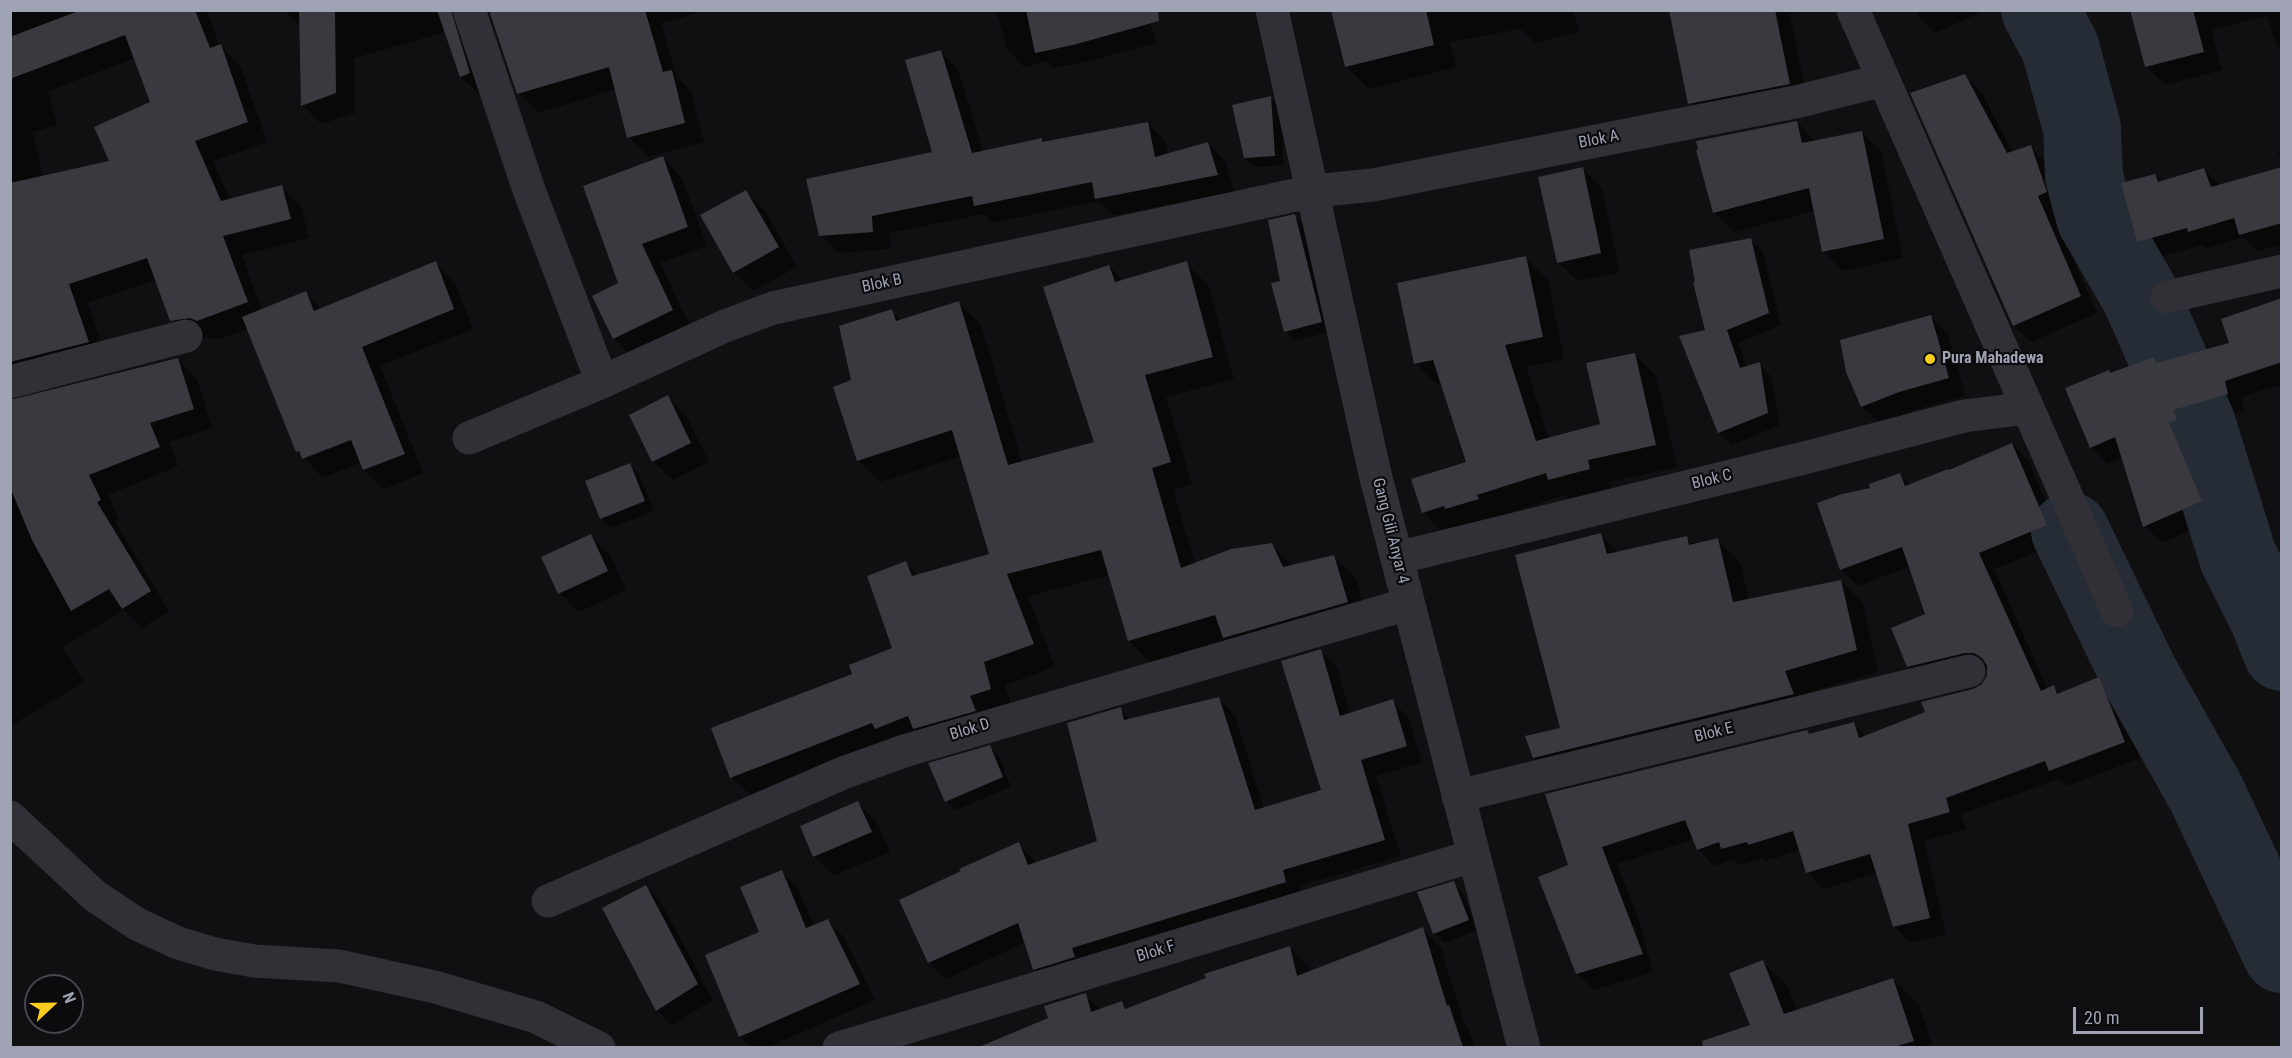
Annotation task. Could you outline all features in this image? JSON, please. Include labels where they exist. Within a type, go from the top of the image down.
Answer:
[{"type":"street","points":[[469,10],[529,190],[602,382]]},
{"type":"street","name":"Gang Gili Anyar 4","points":[[1272,10],[1314,191],[1350,367],[1408,604],[1524,1047]]},
{"type":"street","points":[[1853,10],[1881,81],[2117,611]]},
{"type":"street","name":"Blok A","points":[[1314,191],[1373,185],[1835,93],[1881,81]]},
{"type":"street","name":"Blok B","points":[[470,438],[602,382],[725,326],[773,308],[1314,191]]},
{"type":"street","points":[[2167,297],[2282,271]]},
{"type":"street","points":[[10,382],[186,336]]},
{"type":"street","name":"Blok C","points":[[1397,558],[1812,456],[1964,416],[2028,408]]},
{"type":"street","name":"Blok D","points":[[548,901],[843,773],[904,751],[1408,604]]},
{"type":"street","name":"Blok E","points":[[1458,796],[1969,671]]},
{"type":"street","points":[[10,817],[95,896],[137,924],[178,943],[225,956],[254,961],[339,966],[435,987],[536,1017],[599,1047]]},
{"type":"street","name":"Blok F","points":[[839,1047],[1473,856]]},
{"type":"building","points":[[81,10],[195,10],[210,48],[221,44],[248,122],[195,141],[221,201],[282,185],[291,219],[223,236],[248,302],[197,321],[190,318],[170,321],[147,258],[69,284],[89,342],[10,362],[10,183],[109,161],[94,127],[150,102],[125,35],[10,79],[10,37]]},
{"type":"building","points":[[299,10],[335,10],[336,93],[301,106]]},
{"type":"building","points":[[437,10],[451,10],[470,73],[460,77]]},
{"type":"building","points":[[489,10],[645,10],[663,72],[672,70],[685,123],[627,138],[609,67],[517,94]]},
{"type":"building","points":[[1026,10],[1158,10],[1159,21],[1035,53]]},
{"type":"building","points":[[1331,10],[1426,10],[1434,45],[1345,67]]},
{"type":"building","points":[[1669,10],[1775,10],[1790,84],[1688,104]]},
{"type":"building","points":[[2130,10],[2193,10],[2204,52],[2145,67]]},
{"type":"building","points":[[941,50],[972,153],[1042,138],[1042,142],[1148,122],[1155,157],[1208,142],[1218,175],[1095,199],[1092,182],[974,206],[972,196],[872,216],[873,232],[819,236],[806,179],[932,152],[905,60]]},
{"type":"building","points":[[1965,74],[2007,153],[2031,145],[2047,192],[2038,196],[2081,296],[2013,326],[1910,93]]},
{"type":"building","points":[[1271,96],[1275,156],[1244,158],[1232,105]]},
{"type":"building","points":[[1797,121],[1802,143],[1862,131],[1884,239],[1822,252],[1809,188],[1713,213],[1696,150],[1698,150],[1696,141]]},
{"type":"building","points":[[663,156],[688,227],[642,244],[673,310],[613,339],[592,296],[618,283],[583,186]]},
{"type":"building","points":[[1583,167],[1601,253],[1557,263],[1538,177]]},
{"type":"building","points":[[2282,167],[2282,223],[2239,235],[2234,218],[2188,232],[2187,228],[2137,242],[2121,183],[2155,174],[2158,182],[2204,168],[2211,187]]},
{"type":"building","points":[[746,190],[779,247],[733,273],[700,215]]},
{"type":"building","points":[[1295,214],[1322,322],[1284,332],[1271,283],[1280,281],[1268,220]]},
{"type":"building","points":[[1751,238],[1769,313],[1727,330],[1740,368],[1760,362],[1768,413],[1718,433],[1679,336],[1705,330],[1693,282],[1695,282],[1689,250]]},
{"type":"building","points":[[1526,256],[1543,337],[1505,345],[1536,441],[1600,424],[1586,363],[1635,353],[1656,445],[1588,460],[1590,469],[1548,480],[1546,473],[1477,495],[1479,499],[1422,513],[1411,479],[1466,462],[1433,360],[1414,364],[1397,283]]},
{"type":"building","points":[[436,261],[454,309],[362,347],[405,454],[363,470],[351,440],[302,459],[299,451],[296,452],[242,317],[306,291],[314,311]]},
{"type":"building","points":[[1187,261],[1213,357],[1145,375],[1171,462],[1152,468],[1181,568],[1231,549],[1272,543],[1283,567],[1334,555],[1348,602],[1223,638],[1215,615],[1128,641],[1101,550],[1007,574],[1034,644],[984,662],[991,689],[970,696],[976,711],[913,729],[908,716],[875,729],[872,723],[730,778],[711,728],[852,674],[849,665],[892,648],[867,576],[906,561],[912,576],[989,554],[952,430],[857,461],[833,387],[851,380],[839,326],[892,309],[896,321],[959,301],[1008,465],[1094,442],[1043,287],[1109,265],[1115,282]]},
{"type":"building","points":[[2282,298],[2282,362],[2225,381],[2228,394],[2173,410],[2177,420],[2169,423],[2202,501],[2143,527],[2115,437],[2090,448],[2065,388],[2109,370],[2110,373],[2154,357],[2156,363],[2229,343],[2221,319]]},
{"type":"building","points":[[1931,315],[1949,378],[1899,392],[1861,407],[1846,372],[1840,340]]},
{"type":"building","points":[[178,358],[194,409],[150,423],[160,447],[89,475],[101,500],[97,502],[151,591],[122,609],[109,589],[71,611],[32,540],[10,487],[10,400]]},
{"type":"building","points":[[668,395],[691,443],[652,462],[629,415]]},
{"type":"building","points":[[2012,443],[2047,525],[1979,553],[2041,691],[2054,685],[2057,694],[2099,677],[2125,742],[2049,771],[2045,761],[1946,798],[1950,812],[1908,824],[1930,918],[1893,927],[1870,854],[1806,873],[1793,831],[1748,845],[1747,842],[1721,849],[1719,842],[1697,850],[1685,820],[1602,847],[1643,954],[1576,974],[1538,877],[1568,865],[1545,794],[1807,730],[1809,734],[1854,722],[1859,738],[1925,712],[1921,702],[1981,685],[1987,676],[1987,666],[1982,658],[1974,653],[1965,653],[1907,667],[1891,628],[1925,614],[1902,547],[1840,570],[1817,503],[1842,494],[1870,488],[1869,484],[1900,473],[1905,486]]},
{"type":"building","points":[[630,463],[645,501],[600,519],[585,481]]},
{"type":"building","points":[[1601,533],[1607,554],[1687,536],[1689,545],[1718,538],[1733,602],[1841,580],[1857,650],[1785,671],[1794,694],[1533,758],[1525,736],[1560,728],[1515,555]]},
{"type":"building","points":[[591,534],[608,571],[558,594],[541,557]]},
{"type":"building","points":[[1321,649],[1340,716],[1393,699],[1407,746],[1361,760],[1385,840],[1283,870],[1286,882],[1072,948],[1075,957],[1033,970],[1018,923],[928,963],[899,900],[961,871],[959,869],[1019,842],[1028,865],[1097,841],[1067,723],[1121,707],[1124,720],[1219,697],[1255,810],[1321,790],[1281,661]]},
{"type":"building","points":[[990,745],[1003,777],[945,802],[928,763]]},
{"type":"building","points":[[858,801],[872,832],[813,857],[800,826]]},
{"type":"building","points":[[782,870],[806,928],[828,919],[860,984],[739,1037],[705,955],[759,932],[740,887]]},
{"type":"building","points":[[1454,881],[1469,920],[1433,934],[1417,892]]},
{"type":"building","points":[[646,885],[698,984],[656,1011],[602,908]]},
{"type":"building","points":[[1423,927],[1447,1006],[1449,1005],[1463,1047],[979,1047],[1048,1018],[1044,1006],[1086,993],[1091,1012],[1122,1001],[1125,1009],[1206,978],[1204,974],[1290,946],[1297,976]]},
{"type":"building","points":[[1763,960],[1784,1014],[1893,978],[1914,1041],[1894,1047],[1703,1047],[1702,1041],[1750,1025],[1729,973]]},
{"type":"waterway","points":[[2040,10],[2060,47],[2082,128],[2084,176],[2095,217],[2141,297],[2197,425],[2238,557],[2269,619],[2282,652]]},
{"type":"waterway","points":[[2070,531],[2139,674],[2206,793],[2282,954]]},
{"type":"place","name":"Pura Mahadewa","points":[[1930,359]]}]
